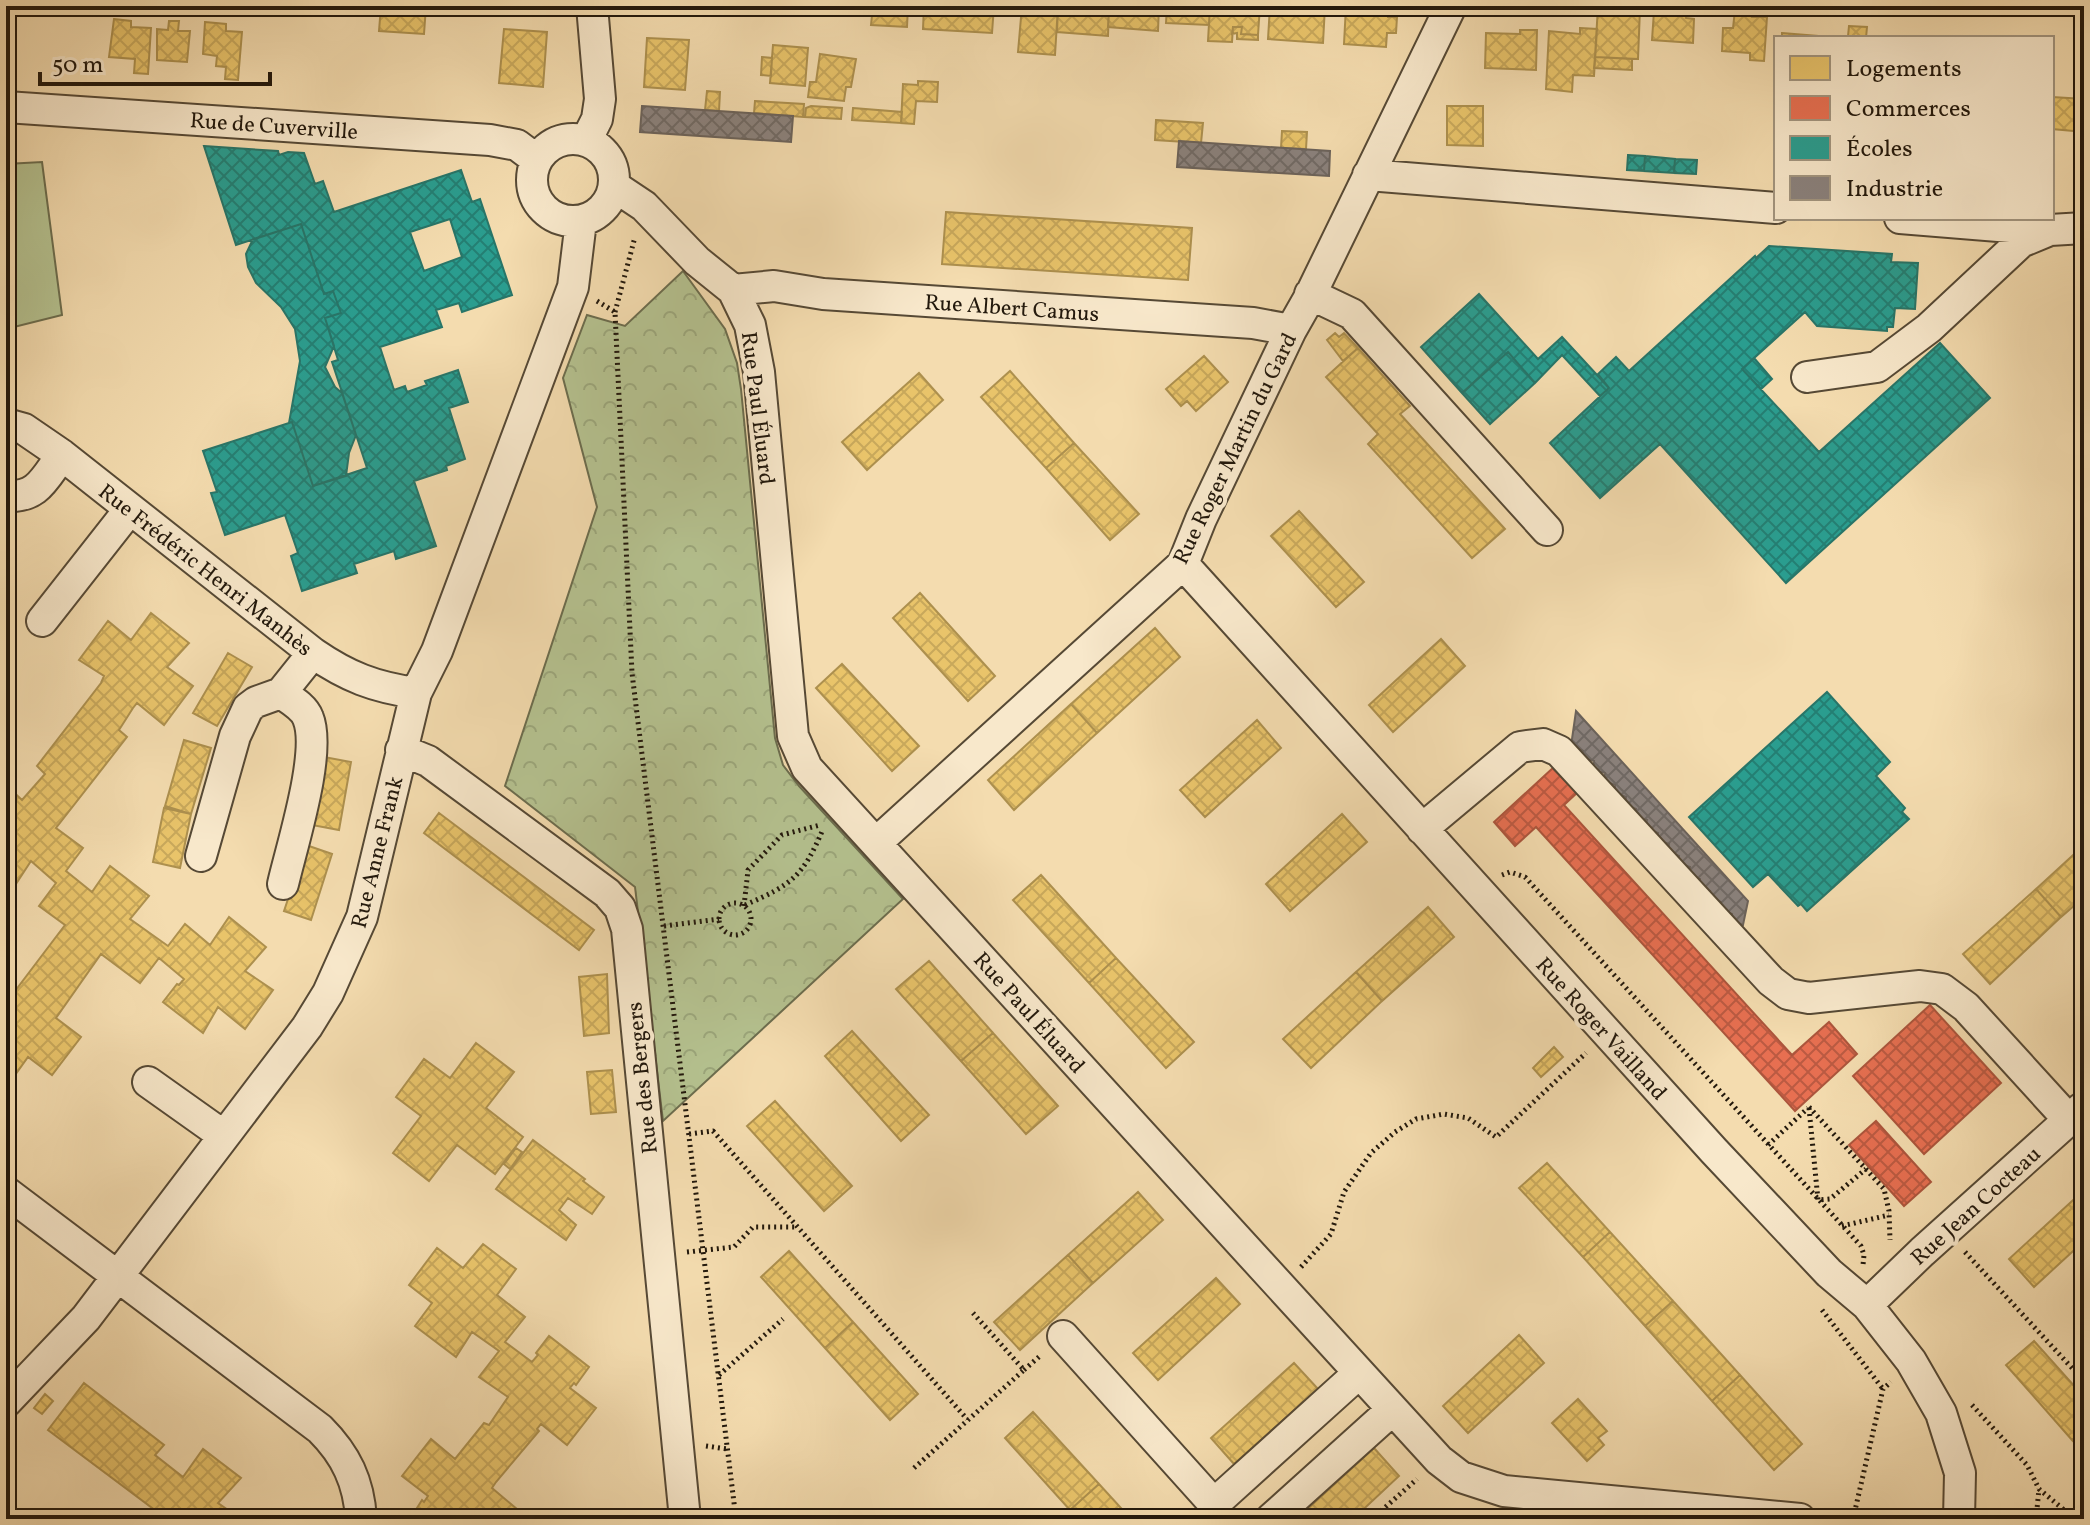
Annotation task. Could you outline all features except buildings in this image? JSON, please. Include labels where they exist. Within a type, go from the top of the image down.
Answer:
[{"type":"street","points":[[586,141],[597,119],[600,99],[592,6]]},
{"type":"street","name":"Rue Roger Martin du Gard","points":[[876,843],[1183,564],[1201,519],[1291,330],[1451,6]]},
{"type":"street","name":"Rue de Cuverville","points":[[6,107],[490,140],[517,145],[537,160]]},
{"type":"street","points":[[572,139],[586,141],[608,159],[614,186],[608,202],[596,214],[581,221],[565,221],[539,205],[533,190],[532,175],[537,160],[546,149],[572,139]]},
{"type":"street","points":[[1368,175],[1774,208]]},
{"type":"street","name":"Rue Paul Éluard","points":[[614,186],[644,206],[697,261],[733,290],[750,325],[759,372],[793,736],[807,768],[1392,1410],[1439,1460],[1461,1477],[1504,1491],[1800,1519]]},
{"type":"street","points":[[1925,220],[2050,230],[2084,228]]},
{"type":"street","name":"Rue Anne Frank","points":[[6,1402],[86,1318],[118,1277],[307,1027],[351,948],[373,879],[416,693],[437,651],[573,287],[581,221]]},
{"type":"street","points":[[1807,377],[1877,367],[1929,328],[2021,242],[2050,230]]},
{"type":"street","name":"Rue Albert Camus","points":[[733,290],[774,286],[823,294],[1253,323],[1291,330]]},
{"type":"street","points":[[1310,294],[1352,314],[1547,530]]},
{"type":"street","name":"Rue Frédéric Henri Manhès","points":[[6,424],[24,429],[62,455],[343,674],[416,693]]},
{"type":"street","points":[[6,496],[23,497],[36,490],[62,455]]},
{"type":"street","points":[[42,621],[130,509]]},
{"type":"street","name":"Rue Roger Vailland","points":[[1183,564],[1769,1210],[1842,1285],[1867,1305],[1911,1361],[1941,1413],[1960,1473],[1959,1519]]},
{"type":"street","points":[[201,856],[235,736],[248,708],[281,693],[313,653]]},
{"type":"street","points":[[281,693],[300,706],[308,716],[313,754],[283,884]]},
{"type":"street","points":[[1422,829],[1520,747],[1543,744],[1559,751],[1771,981],[1788,994],[1809,998],[1920,986],[1942,989],[1966,1007],[2076,1114]]},
{"type":"street","name":"Rue des Bergers","points":[[401,750],[428,761],[607,893],[620,908],[627,933],[685,1519]]},
{"type":"street","points":[[148,1082],[224,1136]]},
{"type":"street","name":"Rue Jean Cocteau","points":[[1867,1305],[2076,1114]]},
{"type":"street","points":[[6,1192],[320,1429],[337,1446],[350,1467],[361,1519]]},
{"type":"street","points":[[1063,1336],[1214,1504],[1359,1373]]},
{"type":"street","points":[[1271,1519],[1392,1410]]},
{"type":"path","points":[[644,206],[615,312],[632,673],[736,1519]]},
{"type":"path","points":[[573,287],[615,312]]},
{"type":"path","points":[[744,906],[729,903],[721,910],[719,925],[727,933],[742,933],[751,920],[744,906],[748,870],[782,835],[825,823],[811,858],[784,888],[744,906]]},
{"type":"path","points":[[1480,894],[1501,875],[1510,872],[1525,877],[1861,1246],[1864,1255]]},
{"type":"path","points":[[627,933],[719,919]]},
{"type":"path","points":[[1282,1289],[1331,1234],[1344,1192],[1371,1153],[1395,1132],[1416,1119],[1444,1114],[1468,1118],[1496,1137],[1586,1052]]},
{"type":"path","points":[[1768,1145],[1809,1107]]},
{"type":"path","points":[[1809,1107],[1884,1189],[1889,1215],[1889,1243]]},
{"type":"path","points":[[1809,1107],[1818,1200]]},
{"type":"path","points":[[689,1134],[713,1131],[967,1419]]},
{"type":"path","points":[[1818,1200],[1830,1199],[1866,1169]]},
{"type":"path","points":[[1842,1226],[1889,1215]]},
{"type":"path","points":[[658,1256],[734,1247],[753,1227],[798,1227]]},
{"type":"path","points":[[1945,1231],[2084,1381]]},
{"type":"path","points":[[1862,1266],[1871,1263]]},
{"type":"path","points":[[914,1468],[1024,1370],[973,1313]]},
{"type":"path","points":[[719,1375],[783,1319]]},
{"type":"path","points":[[1853,1519],[1883,1389]]},
{"type":"path","points":[[1966,1398],[2027,1465],[2039,1489],[2075,1519]]},
{"type":"path","points":[[1372,1519],[1439,1460]]},
{"type":"path","points":[[2036,1519],[2039,1489]]},
{"type":"green space","points":[[42,162],[62,315],[6,329],[6,164]]},
{"type":"green space","points":[[683,271],[725,329],[737,363],[775,738],[783,765],[903,899],[663,1121],[635,887],[505,786],[597,507],[563,378],[587,315],[625,326]]}]
